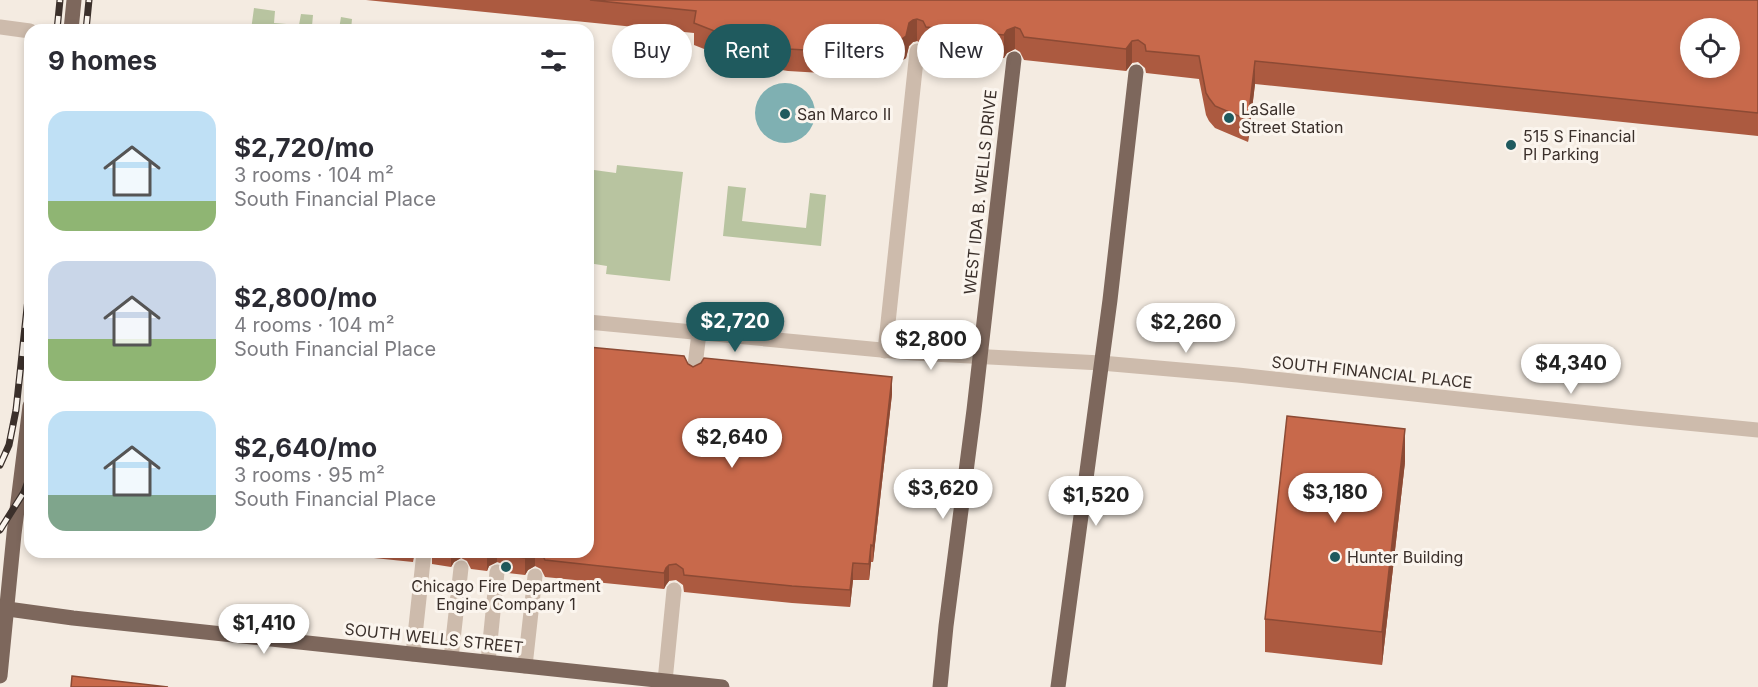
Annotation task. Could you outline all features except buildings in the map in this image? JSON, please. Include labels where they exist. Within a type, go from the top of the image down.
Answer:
[{"type":"main road","points":[[72,24],[74,0]]},
{"type":"main road","name":"WEST IDA B. WELLS DRIVE","points":[[940,687],[1014,59]]},
{"type":"main road","points":[[1058,687],[1101,363],[1136,72]]},
{"type":"main road","points":[[0,676],[4,609],[24,454]]},
{"type":"main road","name":"SOUTH WELLS STREET","points":[[4,609],[722,687]]},
{"type":"street","points":[[0,27],[24,30]]},
{"type":"street","points":[[885,351],[917,51]]},
{"type":"street","name":"SOUTH FINANCIAL PLACE","points":[[594,323],[885,351],[1101,363],[1238,375],[1758,430]]},
{"type":"street","points":[[694,374],[699,333]]},
{"type":"street","points":[[413,654],[423,558]]},
{"type":"street","points":[[451,658],[461,568]]},
{"type":"street","points":[[488,662],[497,572]]},
{"type":"street","points":[[525,666],[535,576]]},
{"type":"street","points":[[665,681],[674,591]]},
{"type":"green space","points":[[254,8],[275,11],[274,23],[286,24],[252,24]]},
{"type":"green space","points":[[301,14],[313,15],[312,24],[299,24]]},
{"type":"green space","points":[[341,17],[352,19],[352,24],[340,24]]},
{"type":"green space","points":[[617,165],[683,172],[670,281],[606,274],[607,266],[594,264],[594,170],[616,173]]},
{"type":"green space","points":[[728,186],[746,188],[742,221],[806,228],[810,193],[826,195],[821,246],[723,236]]},
{"type":"water","points":[[779,83],[791,83],[802,88],[810,96],[815,113],[813,125],[802,138],[791,143],[779,143],[768,138],[760,130],[755,119],[755,107],[760,96],[768,88]]},
{"type":"railway","points":[[58,24],[60,0]]},
{"type":"railway","points":[[87,24],[89,0]]},
{"type":"railway","points":[[0,465],[9,445],[16,410],[24,336]]},
{"type":"railway","points":[[0,530],[24,492]]},
{"type":"place","name":"San Marco II","points":[[785,114]]},
{"type":"place","name":"LaSalle Street Station","points":[[1229,118]]},
{"type":"place","name":"515 S Financial Pl Parking","points":[[1511,145]]},
{"type":"place","name":"Hunter Building","points":[[1335,557]]},
{"type":"place","name":"Chicago Fire Department Engine Company 1","points":[[506,567]]}]
